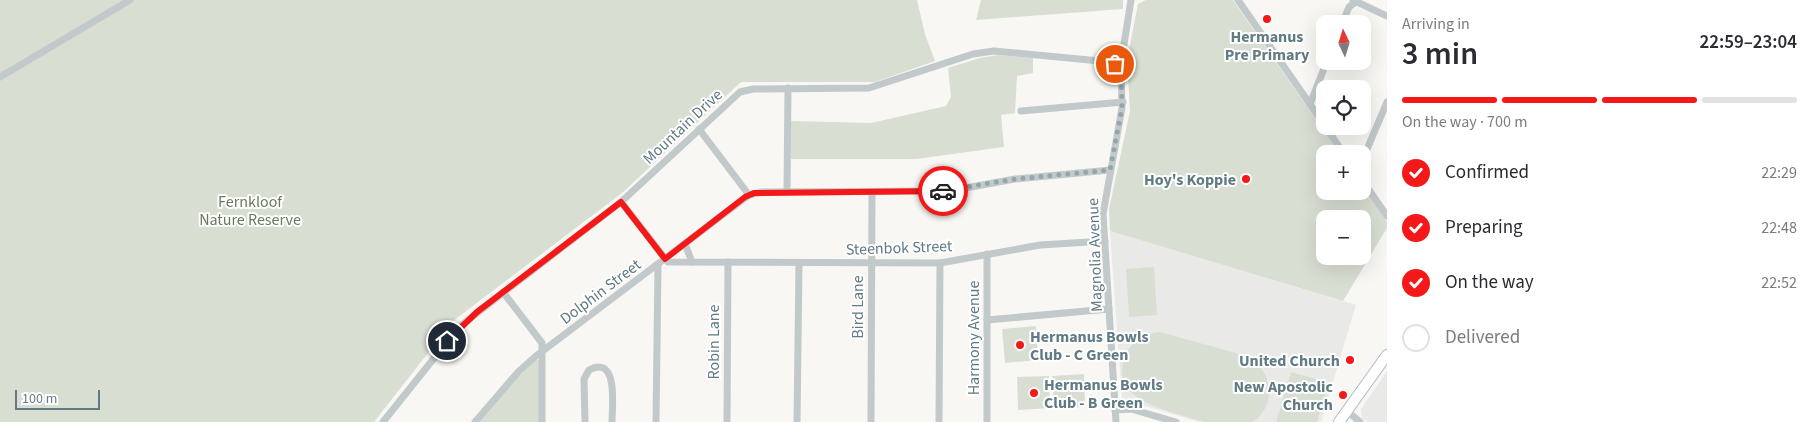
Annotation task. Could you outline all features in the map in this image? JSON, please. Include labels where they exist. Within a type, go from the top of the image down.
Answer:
[{"type":"main road","points":[[1348,416],[1387,355]]},
{"type":"main road","points":[[1339,422],[1348,416],[1387,362]]},
{"type":"street","points":[[0,77],[130,0]]},
{"type":"street","points":[[1126,0],[1128,10]]},
{"type":"street","name":"Magnolia Avenue","points":[[1116,422],[1103,202],[1123,102],[1121,63],[1131,0]]},
{"type":"street","points":[[1238,0],[1316,113]]},
{"type":"street","points":[[1346,15],[1349,7],[1356,1],[1387,16]]},
{"type":"street","name":"Mountain Drive","points":[[384,422],[459,327],[621,202],[740,92],[753,89],[876,87],[989,51],[1121,63]]},
{"type":"street","points":[[1310,104],[1323,70]]},
{"type":"street","points":[[787,191],[788,88]]},
{"type":"street","points":[[1021,111],[1123,102]]},
{"type":"street","points":[[1369,145],[1387,102]]},
{"type":"street","points":[[699,129],[750,195]]},
{"type":"street","name":"Dolphin Street","points":[[475,422],[519,371],[542,351],[750,195],[762,192],[787,191],[949,191],[1015,179],[1110,170]]},
{"type":"street","name":"Bird Lane","points":[[870,422],[872,192]]},
{"type":"street","points":[[1371,193],[1387,216]]},
{"type":"street","points":[[621,202],[665,259]]},
{"type":"street","name":"Steenbok Street","points":[[665,259],[668,262],[940,263],[1040,245],[1104,241]]},
{"type":"street","points":[[685,244],[692,262]]},
{"type":"street","name":"Harmony Avenue","points":[[987,254],[987,422]]},
{"type":"street","name":"Robin Lane","points":[[726,422],[728,262]]},
{"type":"street","points":[[797,422],[799,263]]},
{"type":"street","points":[[939,422],[940,263]]},
{"type":"street","points":[[656,422],[658,265]]},
{"type":"street","points":[[503,292],[542,343],[542,422]]},
{"type":"street","points":[[987,320],[1109,309]]},
{"type":"street","points":[[585,422],[584,379],[589,370],[598,367],[607,370],[612,378],[612,422]]},
{"type":"street","points":[[1115,410],[1132,409],[1176,422]]},
{"type":"street","points":[[1348,416],[1360,422]]},
{"type":"shaded area","points":[[1110,231],[1356,305],[1321,422],[1199,422],[1122,399]]},
{"type":"shaded area","points":[[1387,371],[1387,422],[1368,422],[1362,418],[1361,409]]},
{"type":"green space","name":"Fernkloof Nature Reserve","points":[[0,0],[917,0],[925,34],[935,61],[875,82],[741,82],[622,193],[453,321],[374,422],[0,422]]},
{"type":"green space","points":[[981,0],[1123,0],[1123,9],[976,20]]},
{"type":"green space","points":[[1146,0],[1233,0],[1316,119],[1316,135],[1327,135],[1334,145],[1316,145],[1316,200],[1371,199],[1387,222],[1387,228],[1371,255],[1371,210],[1316,210],[1316,265],[1365,265],[1343,301],[1110,231],[1109,209],[1130,111],[1127,60],[1138,4]]},
{"type":"green space","points":[[998,55],[1033,58],[1033,73],[1017,76],[1015,113],[1001,115],[1004,147],[916,159],[791,159],[791,121],[871,123],[946,106],[951,97],[948,68],[980,58]]},
{"type":"green space","points":[[1154,267],[1157,315],[1129,317],[1126,269]]},
{"type":"green space","name":"Hermanus Bowls Club - C Green","points":[[1036,326],[1038,360],[1005,363],[1002,329]]},
{"type":"green space","points":[[1160,332],[1243,355],[1253,360],[1266,376],[1269,386],[1269,395],[1261,414],[1253,422],[1207,422],[1177,414],[1144,402],[1135,396],[1127,388],[1123,379],[1122,368],[1126,354],[1140,338]]},
{"type":"green space","points":[[536,360],[539,360],[539,422],[478,422],[515,379]]},
{"type":"green space","points":[[1291,372],[1329,383],[1317,422],[1276,422]]},
{"type":"green space","points":[[1084,374],[1085,407],[1054,408],[1052,376]]},
{"type":"green space","name":"Hermanus Bowls Club - B Green","points":[[1049,376],[1050,408],[1018,410],[1017,377]]},
{"type":"way so far","points":[[943,191],[961,190],[1015,179],[1110,170],[1123,102],[1121,63],[1115,64]]},
{"type":"place","name":"Hermanus Pre Primary","points":[[1267,19]]},
{"type":"place","name":"Hoy's Koppie","points":[[1246,179]]},
{"type":"place","name":"Hermanus Bowls Club - C Green","points":[[1020,345]]},
{"type":"place","name":"United Church","points":[[1350,360]]},
{"type":"place","name":"Hermanus Bowls Club - B Green","points":[[1034,393]]},
{"type":"place","name":"New Apostolic Church","points":[[1343,395]]},
{"type":"route","points":[[447,341],[459,327],[477,312],[621,202],[660,255],[665,259],[745,197],[754,193],[943,191]]}]
